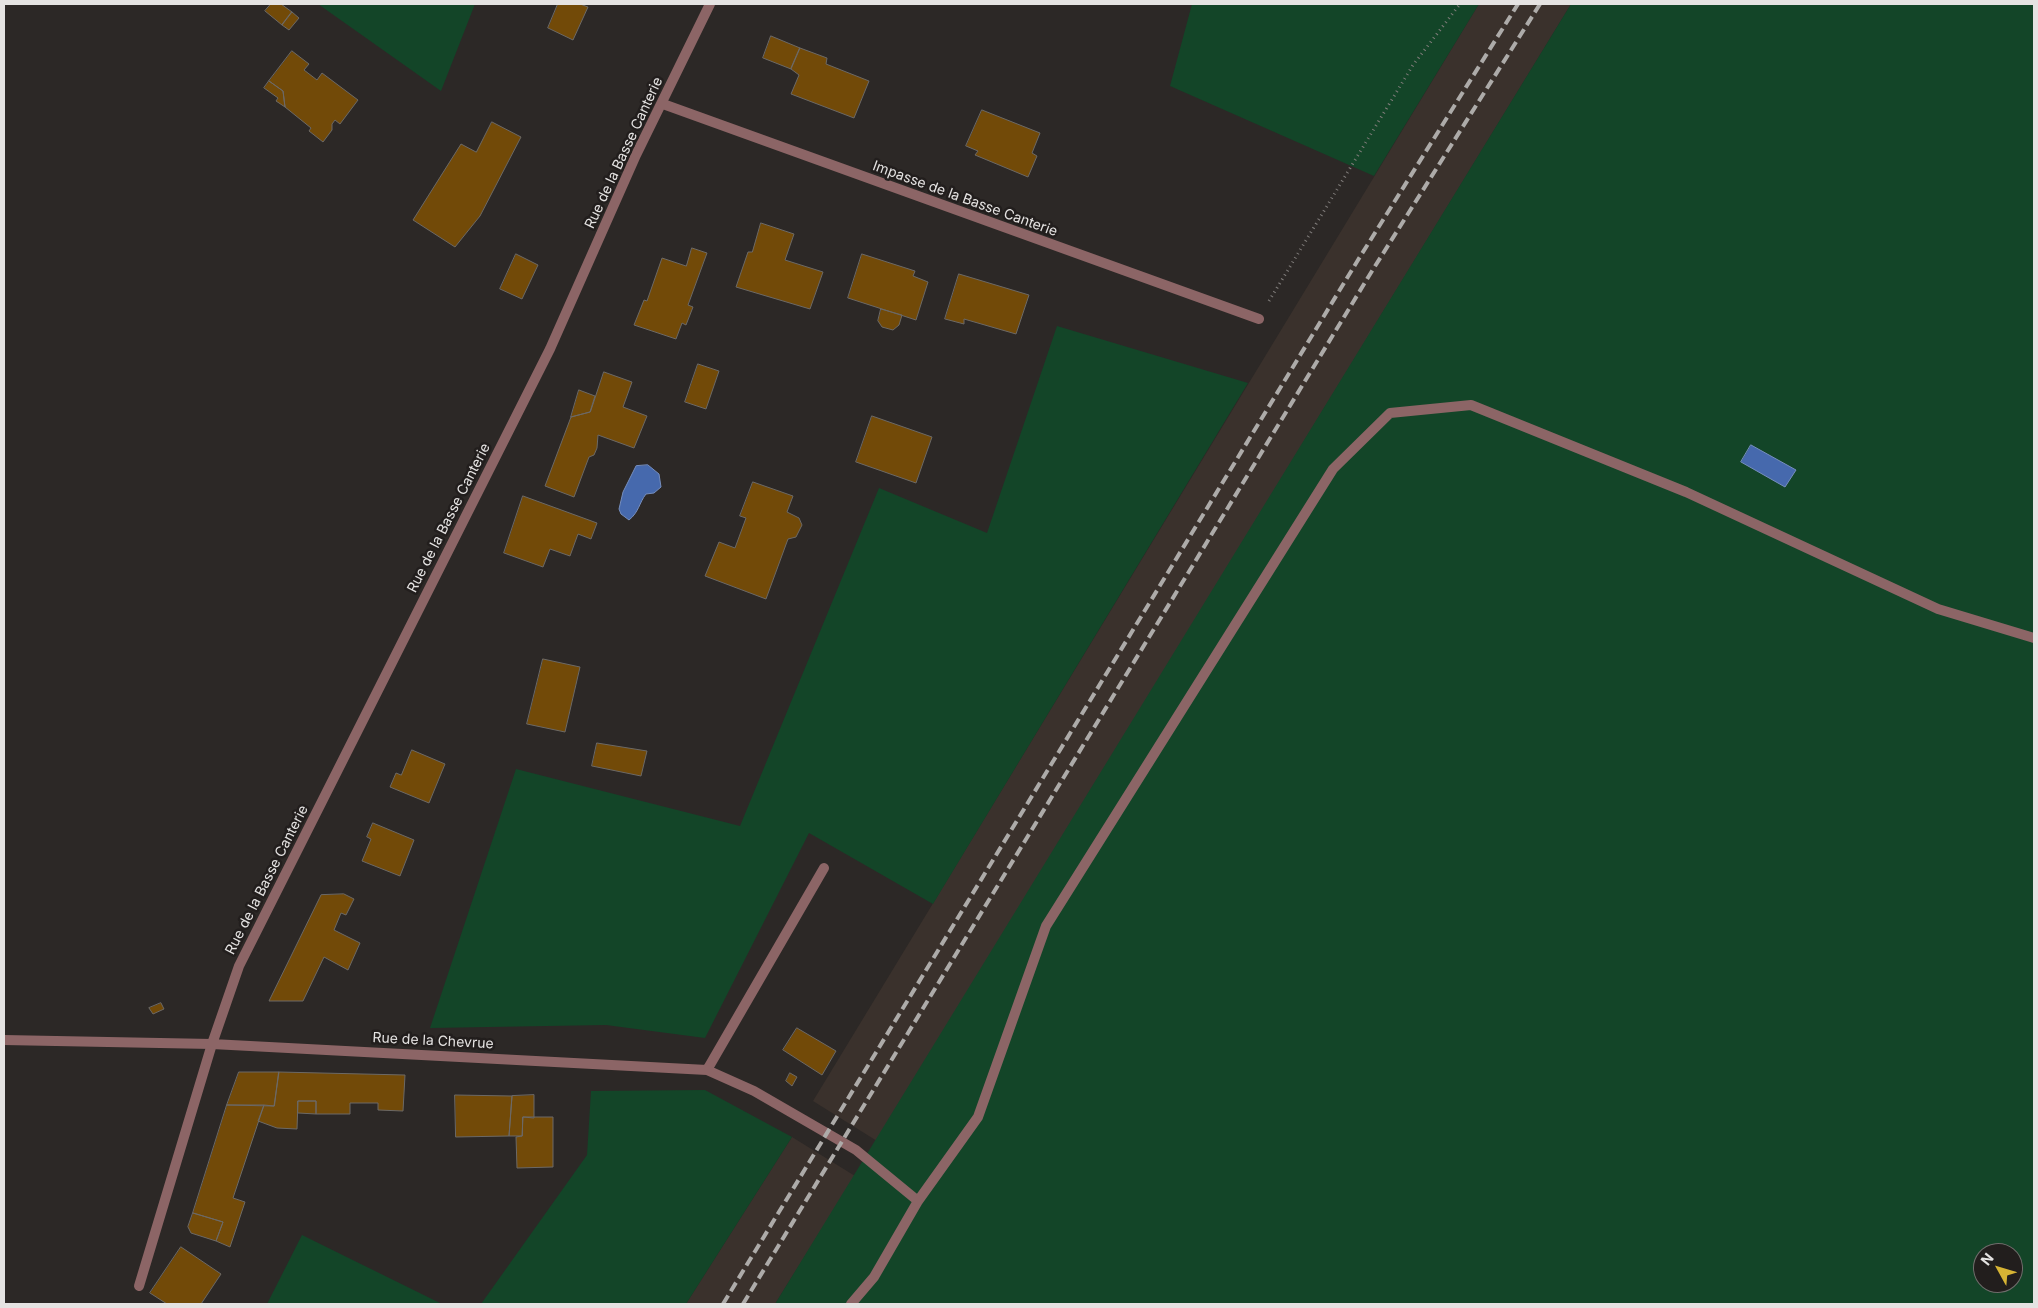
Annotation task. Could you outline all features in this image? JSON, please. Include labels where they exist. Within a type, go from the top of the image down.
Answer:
[{"type":"street","name":"Rue de la Basse Canterie","points":[[139,1286],[212,1044],[239,966],[550,349],[636,155],[663,104],[710,4]]},
{"type":"street","name":"Impasse de la Basse Canterie","points":[[663,104],[1259,319]]},
{"type":"street","points":[[850,1304],[874,1277],[918,1201],[978,1117],[1046,926],[1333,468],[1390,413],[1471,405],[1686,492],[1938,609],[2034,638]]},
{"type":"street","points":[[707,1070],[824,868]]},
{"type":"street","name":"Rue de la Chevrue","points":[[4,1040],[212,1044],[707,1070],[754,1091],[856,1150],[918,1201]]},
{"type":"path","points":[[1259,319],[1413,65],[1460,4]]},
{"type":"shaded area","points":[[1479,4],[1571,4],[877,1141],[813,1101]]},
{"type":"shaded area","points":[[792,1137],[855,1176],[775,1304],[686,1304]]},
{"type":"green space","points":[[318,4],[475,4],[441,91]]},
{"type":"green space","points":[[1192,4],[1479,4],[1374,176],[1170,86]]},
{"type":"green space","points":[[1571,4],[2034,4],[2034,1304],[775,1304]]},
{"type":"green space","points":[[1057,326],[1248,383],[933,904],[809,833],[705,1038],[606,1025],[430,1028],[516,769],[740,826],[879,488],[987,533]]},
{"type":"green space","points":[[705,1090],[792,1137],[686,1304],[481,1304],[587,1155],[591,1091]]},
{"type":"green space","points":[[302,1235],[442,1304],[267,1304]]},
{"type":"water","points":[[1751,445],[1796,470],[1785,487],[1741,462]]},
{"type":"water","points":[[648,465],[659,474],[661,487],[654,493],[646,494],[635,514],[629,520],[621,514],[619,509],[623,492],[636,466]]},
{"type":"building","points":[[271,4],[281,4],[292,12],[282,25],[265,11]]},
{"type":"building","points":[[558,4],[580,4],[588,7],[573,40],[548,28]]},
{"type":"building","points":[[292,12],[299,18],[289,30],[282,25]]},
{"type":"building","points":[[771,36],[800,48],[791,69],[763,58]]},
{"type":"building","points":[[800,48],[827,58],[826,64],[869,81],[854,118],[791,94],[799,75],[791,69]]},
{"type":"building","points":[[292,51],[309,64],[304,70],[317,80],[322,73],[358,100],[340,124],[335,120],[332,124],[332,130],[323,142],[309,131],[311,128],[285,107],[283,91],[269,81]]},
{"type":"building","points":[[269,81],[283,91],[285,107],[276,101],[278,98],[264,88]]},
{"type":"building","points":[[982,110],[1040,133],[1032,153],[1037,156],[1028,177],[975,155],[978,151],[966,146]]},
{"type":"building","points":[[492,122],[521,137],[480,216],[455,247],[413,220],[461,144],[476,152]]},
{"type":"building","points":[[761,223],[794,234],[785,260],[823,272],[810,309],[736,287],[748,252],[752,252]]},
{"type":"building","points":[[692,248],[707,253],[688,305],[693,307],[686,325],[682,323],[676,339],[634,325],[644,300],[647,301],[662,258],[686,266]]},
{"type":"building","points":[[516,254],[538,265],[522,299],[500,289]]},
{"type":"building","points":[[862,254],[915,271],[913,276],[928,282],[916,320],[848,298]]},
{"type":"building","points":[[959,274],[1029,295],[1016,334],[964,319],[964,324],[945,319]]},
{"type":"building","points":[[881,309],[902,315],[899,325],[893,330],[882,327],[878,321]]},
{"type":"building","points":[[698,364],[719,371],[706,409],[685,402]]},
{"type":"building","points":[[604,372],[632,382],[623,407],[647,416],[634,448],[598,435],[597,448],[594,455],[589,457],[574,497],[545,486],[571,417],[590,412]]},
{"type":"building","points":[[579,390],[595,396],[590,412],[571,417]]},
{"type":"building","points":[[872,416],[932,437],[916,483],[856,462]]},
{"type":"building","points":[[753,482],[793,496],[787,512],[799,518],[802,525],[796,537],[788,539],[766,599],[705,576],[719,542],[735,548],[746,518],[740,516]]},
{"type":"building","points":[[523,496],[597,523],[591,539],[578,534],[570,556],[550,549],[543,567],[504,553]]},
{"type":"building","points":[[543,659],[580,667],[565,732],[527,724]]},
{"type":"building","points":[[597,743],[647,751],[641,776],[592,766]]},
{"type":"building","points":[[412,750],[445,764],[429,803],[390,787],[396,773],[401,775]]},
{"type":"building","points":[[373,823],[414,840],[400,876],[362,861],[371,839],[367,837]]},
{"type":"building","points":[[344,894],[354,899],[346,915],[341,913],[334,930],[360,943],[348,970],[324,957],[303,1001],[269,1001],[321,895]]},
{"type":"building","points":[[161,1003],[164,1009],[153,1014],[149,1008]]},
{"type":"building","points":[[797,1028],[836,1051],[822,1075],[783,1050]]},
{"type":"building","points":[[239,1072],[279,1072],[274,1106],[227,1105]]},
{"type":"building","points":[[279,1072],[405,1075],[403,1111],[378,1110],[378,1103],[350,1103],[350,1114],[316,1114],[316,1101],[298,1101],[297,1129],[277,1128],[258,1121],[264,1105],[274,1106]]},
{"type":"building","points":[[790,1073],[797,1077],[792,1086],[786,1081]]},
{"type":"building","points":[[455,1095],[512,1096],[509,1136],[456,1137]]},
{"type":"building","points":[[534,1095],[534,1118],[523,1117],[522,1136],[509,1136],[512,1096]]},
{"type":"building","points":[[298,1101],[316,1101],[316,1114],[298,1113]]},
{"type":"building","points":[[227,1105],[264,1105],[233,1198],[245,1202],[230,1247],[216,1241],[223,1222],[193,1213]]},
{"type":"building","points":[[523,1117],[553,1117],[553,1167],[517,1168],[516,1137],[522,1136]]},
{"type":"building","points":[[193,1213],[223,1222],[216,1241],[191,1233],[188,1227]]},
{"type":"building","points":[[181,1247],[221,1274],[201,1304],[167,1304],[150,1293]]},
{"type":"railway","points":[[723,1304],[1358,260],[1518,4]]},
{"type":"railway","points":[[743,1304],[1372,271],[1540,4]]}]
